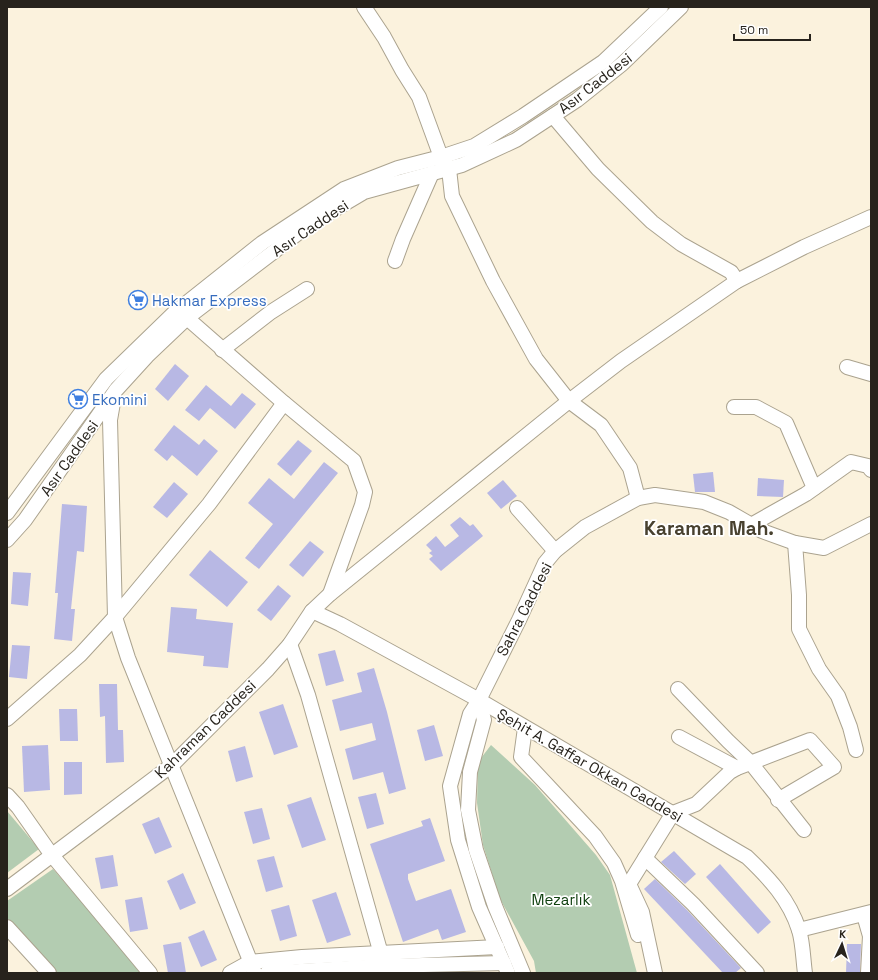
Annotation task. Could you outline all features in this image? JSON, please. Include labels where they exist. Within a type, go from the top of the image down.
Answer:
[{"type":"street","points":[[364,7],[384,37],[419,97],[445,163],[452,196],[493,281],[536,359],[569,400],[602,425],[630,468],[638,498]]},
{"type":"street","name":"Asır Caddesi","points":[[7,540],[25,520],[116,390],[147,356],[187,318],[310,224],[364,192],[432,173],[445,163],[523,116],[603,62],[661,7]]},
{"type":"street","name":"Asır Caddesi","points":[[7,513],[106,380],[174,313],[262,243],[344,189],[398,168],[445,163],[462,165],[516,140],[553,116],[622,64],[681,7]]},
{"type":"street","points":[[553,116],[598,169],[652,222],[681,244],[730,272],[737,281]]},
{"type":"street","points":[[395,261],[432,173]]},
{"type":"street","name":"Kahraman Caddesi","points":[[7,889],[51,854],[100,820],[172,765],[268,669],[290,644],[312,611],[330,594],[569,400],[621,361],[737,281],[804,247],[871,217]]},
{"type":"street","points":[[222,350],[271,312],[307,289]]},
{"type":"street","points":[[187,318],[222,350],[354,461],[365,492],[362,505],[330,594]]},
{"type":"street","points":[[847,367],[871,374]]},
{"type":"street","points":[[116,390],[110,420],[115,617],[128,658],[252,968]]},
{"type":"street","points":[[7,719],[80,655],[115,617],[209,504],[284,403]]},
{"type":"street","points":[[734,407],[756,407],[786,423],[814,488]]},
{"type":"street","points":[[751,525],[814,488],[851,462],[868,466],[871,470]]},
{"type":"street","name":"Sahra Caddesi","points":[[506,968],[479,907],[458,840],[450,786],[470,714],[479,700],[519,620],[545,563],[555,551],[585,527],[638,498],[655,495],[704,502],[729,512],[762,531],[796,544],[824,548],[871,526]]},
{"type":"street","points":[[517,508],[555,551]]},
{"type":"street","points":[[796,544],[799,594],[799,629],[819,669],[838,696],[850,727],[856,750]]},
{"type":"street","name":"Şehit A. Gaffar Okkan Caddesi","points":[[312,611],[340,624],[479,700],[747,857],[769,878],[785,898],[799,930],[805,973]]},
{"type":"street","points":[[290,644],[308,695],[383,964]]},
{"type":"street","points":[[678,689],[728,742],[750,762],[778,800],[804,830]]},
{"type":"street","points":[[479,700],[484,720],[470,772],[468,810],[476,850],[495,906],[523,973]]},
{"type":"street","points":[[525,728],[521,757],[596,836],[614,863],[622,881],[637,932],[645,973]]},
{"type":"street","points":[[679,737],[737,768]]},
{"type":"street","points":[[655,973],[642,912],[629,884],[673,813],[696,804],[730,772],[737,768],[810,740],[834,767],[778,800]]},
{"type":"street","points":[[7,795],[18,806],[51,854],[150,973]]},
{"type":"street","points":[[645,858],[693,904],[757,973]]},
{"type":"street","points":[[799,930],[867,913],[870,936],[868,973]]},
{"type":"street","points":[[7,927],[49,973]]},
{"type":"street","points":[[267,973],[383,964],[497,947]]},
{"type":"street","points":[[230,973],[302,957],[383,964],[506,968]]},
{"type":"green space","name":"Mezarlık","points":[[491,745],[535,785],[596,855],[610,875],[637,973],[536,973],[534,961],[500,899],[483,845],[477,803],[478,762]]},
{"type":"green space","points":[[7,811],[39,849],[7,873]]},
{"type":"green space","points":[[53,869],[144,973],[55,973],[25,941],[7,918],[7,901]]},
{"type":"building","points":[[175,364],[189,376],[168,401],[155,389]]},
{"type":"building","points":[[206,385],[231,406],[242,393],[256,404],[235,429],[210,408],[199,421],[185,410]]},
{"type":"building","points":[[174,425],[199,445],[204,439],[218,451],[197,476],[172,455],[167,461],[154,450]]},
{"type":"building","points":[[298,440],[312,451],[291,476],[277,464]]},
{"type":"building","points":[[324,462],[338,473],[259,569],[245,558],[273,524],[248,503],[269,478],[294,499]]},
{"type":"building","points":[[713,472],[715,492],[695,492],[693,474]]},
{"type":"building","points":[[758,478],[784,480],[783,497],[757,496]]},
{"type":"building","points":[[503,480],[517,496],[501,509],[487,493]]},
{"type":"building","points":[[174,482],[188,494],[167,518],[153,507]]},
{"type":"building","points":[[62,504],[87,506],[84,552],[77,551],[71,609],[75,609],[72,641],[54,639],[58,593],[55,593]]},
{"type":"building","points":[[460,517],[470,526],[473,524],[483,536],[441,571],[429,559],[433,556],[429,553],[432,551],[426,545],[436,536],[445,547],[459,536],[450,525]]},
{"type":"building","points":[[310,541],[324,552],[303,577],[289,565]]},
{"type":"building","points":[[210,550],[248,582],[227,607],[189,575]]},
{"type":"building","points":[[13,572],[31,573],[28,606],[11,604]]},
{"type":"building","points":[[278,585],[291,596],[271,621],[257,610]]},
{"type":"building","points":[[171,607],[197,609],[196,619],[233,623],[228,668],[203,666],[204,656],[167,652]]},
{"type":"building","points":[[12,645],[30,646],[27,679],[9,677]]},
{"type":"building","points":[[335,650],[344,681],[326,686],[318,654]]},
{"type":"building","points":[[374,668],[387,712],[406,789],[389,794],[383,772],[353,780],[345,749],[376,740],[372,723],[340,731],[332,700],[362,692],[357,673]]},
{"type":"building","points":[[99,684],[117,684],[118,730],[123,730],[124,762],[106,763],[105,716],[100,717]]},
{"type":"building","points":[[283,704],[298,747],[274,755],[259,712]]},
{"type":"building","points":[[59,709],[77,709],[78,741],[60,741]]},
{"type":"building","points":[[434,725],[443,756],[425,761],[417,730]]},
{"type":"building","points":[[48,745],[50,790],[24,792],[22,746]]},
{"type":"building","points":[[245,746],[253,777],[236,782],[228,751]]},
{"type":"building","points":[[64,762],[82,762],[82,794],[64,795]]},
{"type":"building","points":[[376,793],[384,824],[367,829],[358,797]]},
{"type":"building","points":[[311,797],[326,840],[302,848],[287,805]]},
{"type":"building","points":[[262,808],[270,839],[253,844],[244,812]]},
{"type":"building","points":[[159,817],[172,847],[155,854],[142,824]]},
{"type":"building","points":[[430,818],[445,861],[408,874],[408,879],[416,901],[451,889],[466,932],[442,940],[438,929],[403,942],[370,844],[423,826],[421,821]]},
{"type":"building","points":[[674,851],[696,874],[685,884],[661,862]]},
{"type":"building","points":[[113,855],[118,886],[101,889],[95,858]]},
{"type":"building","points":[[274,856],[283,887],[266,892],[257,860]]},
{"type":"building","points":[[720,864],[771,922],[758,934],[706,877]]},
{"type":"building","points":[[183,873],[196,903],[180,910],[167,881]]},
{"type":"building","points":[[655,879],[687,910],[741,968],[735,973],[723,973],[644,889]]},
{"type":"building","points":[[336,892],[351,935],[327,943],[312,900]]},
{"type":"building","points":[[142,897],[148,929],[130,932],[125,900]]},
{"type":"building","points":[[289,905],[297,936],[280,941],[271,910]]},
{"type":"building","points":[[204,930],[217,960],[201,967],[188,937]]},
{"type":"building","points":[[181,942],[186,973],[168,973],[163,945]]},
{"type":"building","points":[[847,944],[861,944],[860,973],[846,973]]},
{"type":"place","name":"Hakmar Express","points":[[138,300]]},
{"type":"place","name":"Ekomini","points":[[78,399]]},
{"type":"district","name":"Karaman Mah.","points":[[709,528]]}]
